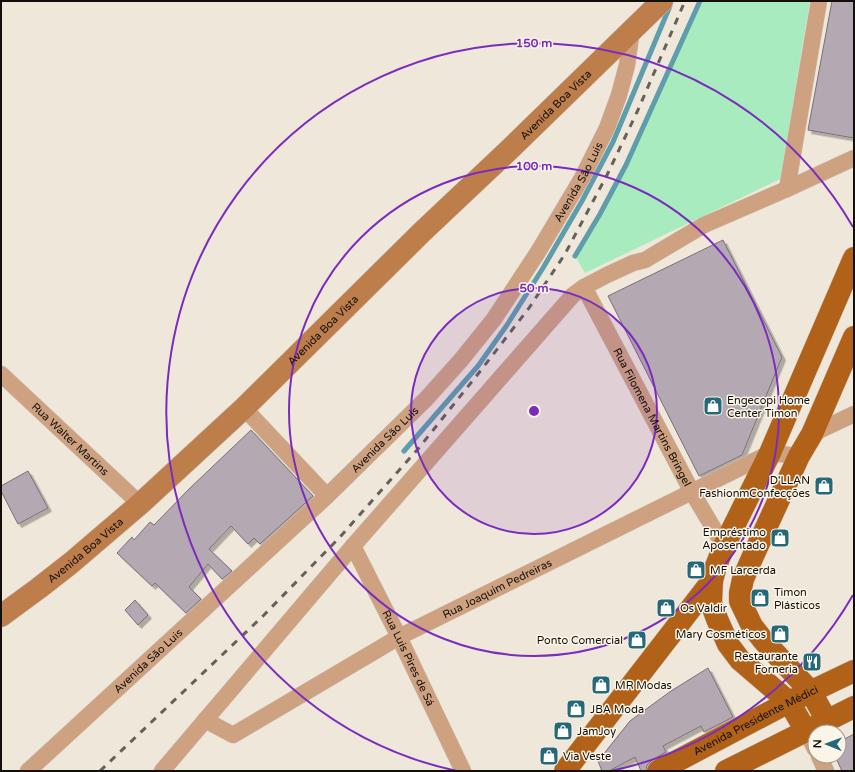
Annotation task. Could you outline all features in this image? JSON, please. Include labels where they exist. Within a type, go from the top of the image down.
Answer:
[{"type":"main road","points":[[807,735],[789,702],[740,660],[728,644],[712,603],[712,581],[724,546],[770,453],[854,258]]},
{"type":"main road","points":[[827,721],[811,692],[756,631],[740,601],[740,593],[743,579],[753,556],[800,456],[812,434],[854,337]]},
{"type":"main road","points":[[565,771],[712,581]]},
{"type":"main road","name":"Avenida Presidente Médici","points":[[658,771],[789,702],[854,671]]},
{"type":"main road","points":[[824,724],[827,721],[854,707]]},
{"type":"main road","points":[[726,771],[807,741]]},
{"type":"street","name":"Avenida Boa Vista","points":[[1,616],[39,588],[140,504],[244,408],[422,232],[516,144],[662,1]]},
{"type":"street","points":[[787,189],[819,1]]},
{"type":"street","name":"Avenida São Luis","points":[[28,771],[327,496],[426,399],[461,360],[494,319],[533,259],[582,178],[607,128],[619,95],[627,65],[632,30]]},
{"type":"street","points":[[162,771],[353,546],[573,295],[584,287],[633,263],[645,260],[704,225],[854,158]]},
{"type":"street","name":"Rua Filomena Martins Bringel","points":[[584,287],[692,492],[724,546]]},
{"type":"street","name":"Rua Walter Martins","points":[[1,374],[140,504]]},
{"type":"street","points":[[244,408],[327,496]]},
{"type":"street","points":[[812,434],[854,414]]},
{"type":"street","points":[[770,453],[800,456]]},
{"type":"street","name":"Rua Joaquim Pedreiras","points":[[205,720],[233,735],[399,636],[770,453]]},
{"type":"street","name":"Rua Luis Pires de Sá","points":[[353,546],[399,636],[463,771]]},
{"type":"green space","points":[[700,1],[810,1],[780,179],[585,273],[575,256],[600,214],[626,165]]},
{"type":"building","points":[[832,1],[854,1],[854,138],[808,130]]},
{"type":"building","name":"Engecopi Home Center Timon","points":[[723,240],[782,357],[742,455],[699,476],[608,296]]},
{"type":"building","points":[[251,430],[313,496],[260,544],[254,538],[248,544],[231,526],[209,549],[232,571],[222,579],[208,564],[189,587],[201,599],[186,613],[155,583],[152,586],[117,553],[132,537],[134,540],[150,522],[154,525],[189,489]]},
{"type":"building","points":[[28,471],[48,508],[18,524],[1,491],[1,486]]},
{"type":"building","points":[[135,600],[148,615],[138,625],[125,610]]},
{"type":"building","points":[[708,668],[733,717],[704,732],[701,726],[663,746],[666,752],[652,760],[647,765],[646,771],[641,771],[635,757],[609,771],[602,771],[598,761],[630,721],[671,691]]},
{"type":"building","points":[[854,734],[854,771],[842,771],[839,764],[847,764],[847,738]]},
{"type":"waterway","points":[[575,256],[600,214],[626,165],[700,1]]},
{"type":"waterway","points":[[404,451],[478,366],[507,325],[543,268],[582,201],[613,142],[670,6]]},
{"type":"railway","points":[[100,771],[264,615],[339,538],[418,449],[529,308],[565,254],[607,175],[638,110],[685,1]]},
{"type":"place","name":"Engecopi Home Center Timon","points":[[713,406]]},
{"type":"place","name":"D'LLAN FashionmConfecções","points":[[824,486]]},
{"type":"place","name":"Empréstimo Aposentado","points":[[780,538]]},
{"type":"place","name":"MF Larcerda","points":[[696,570]]},
{"type":"place","name":"Timon Plásticos","points":[[760,598]]},
{"type":"place","name":"Os Valdir","points":[[666,608]]},
{"type":"place","name":"Mary Cosméticos","points":[[780,634]]},
{"type":"place","name":"Ponto Comercial","points":[[637,640]]},
{"type":"place","name":"Restaurante Forneria","points":[[812,662]]},
{"type":"place","name":"MR Modas","points":[[601,685]]},
{"type":"place","name":"JBA Moda","points":[[576,709]]},
{"type":"place","name":"JamJoy","points":[[563,731]]},
{"type":"place","name":"Via Veste","points":[[549,756]]}]
